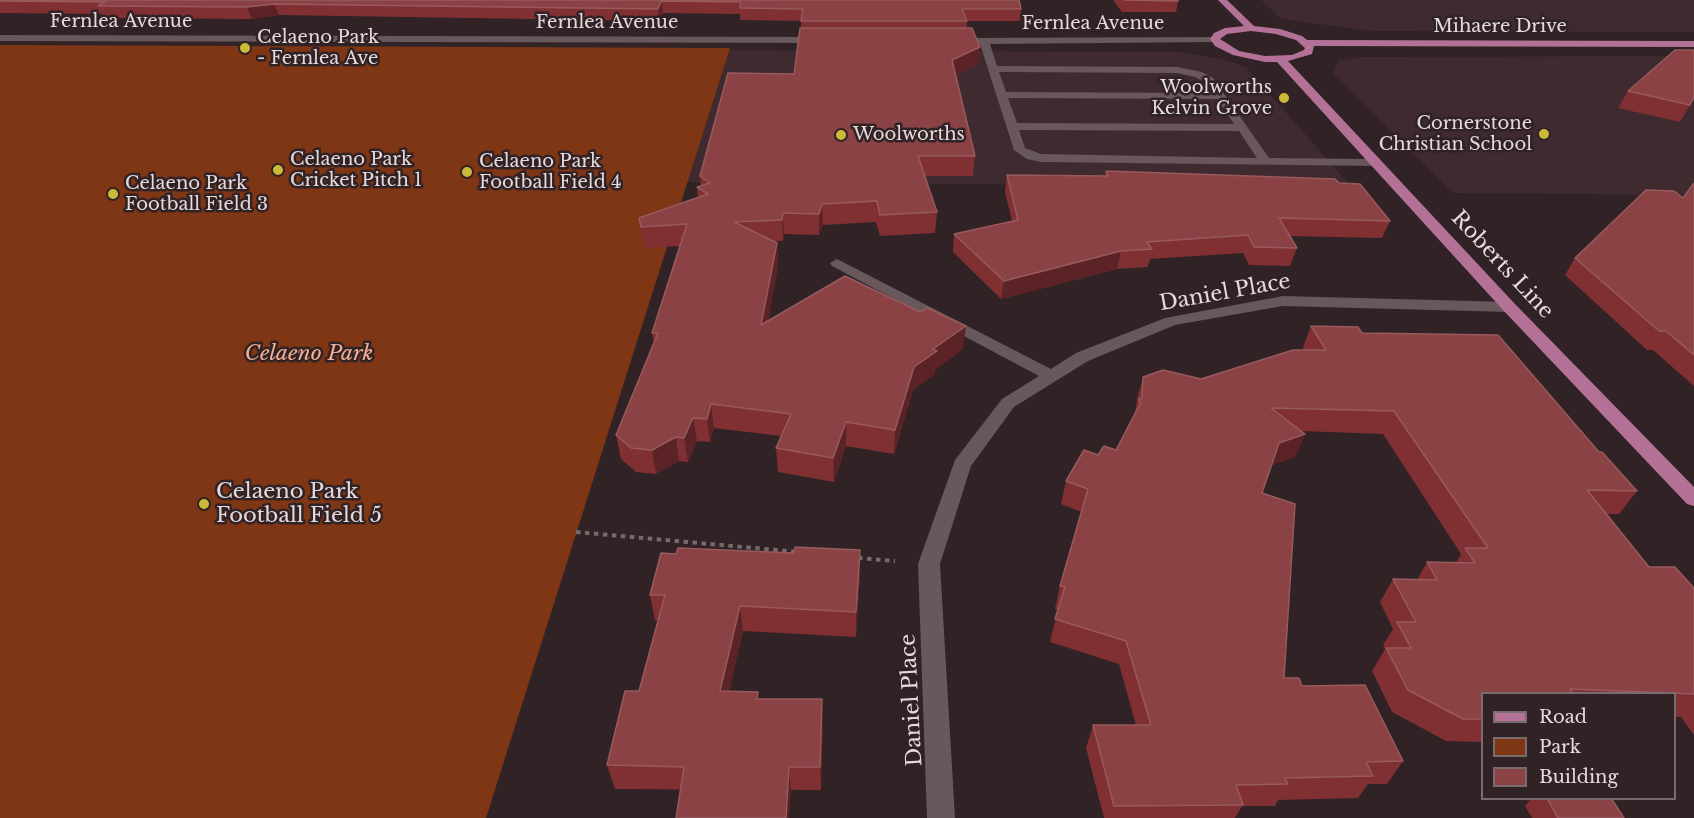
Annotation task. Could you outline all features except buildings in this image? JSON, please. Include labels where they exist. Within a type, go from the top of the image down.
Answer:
[{"type":"main road","points":[[1222,0],[1251,28]]},
{"type":"main road","name":"Mihaere Drive","points":[[1215,39],[1217,35],[1225,31],[1251,28],[1283,33],[1306,42],[1694,44]]},
{"type":"main road","points":[[1215,39],[1218,44],[1236,53],[1280,59],[1303,56],[1309,52],[1310,47],[1306,42]]},
{"type":"main road","name":"Roberts Line","points":[[1280,59],[1509,307],[1694,499]]},
{"type":"street","name":"Fernlea Avenue","points":[[0,38],[828,40]]},
{"type":"street","name":"Fernlea Avenue","points":[[948,41],[1215,39]]},
{"type":"street","points":[[984,41],[1020,150],[1041,158],[1376,163]]},
{"type":"street","points":[[994,69],[1184,71],[1207,78],[1266,162]]},
{"type":"street","points":[[1003,95],[1220,96]]},
{"type":"street","points":[[1013,126],[1242,128]]},
{"type":"street","points":[[837,263],[1051,376]]},
{"type":"street","name":"Daniel Place","points":[[941,818],[928,564],[962,465],[1008,403],[1082,357],[1172,321],[1283,301],[1509,307]]},
{"type":"path","points":[[576,532],[808,553]]},
{"type":"path","points":[[854,557],[928,564]]},
{"type":"shaded area","points":[[1261,0],[1694,0],[1694,32],[1371,31],[1281,19]]},
{"type":"shaded area","points":[[729,50],[1178,52],[1226,60],[1246,67],[1352,187],[687,182]]},
{"type":"shaded area","name":"Cornerstone Christian School","points":[[1694,56],[1694,195],[1453,193],[1333,74],[1338,61],[1361,57]]},
{"type":"green space","name":"Celaeno Park","points":[[0,45],[730,48],[486,818],[0,818]]},
{"type":"place","name":"Celaeno Park - Fernlea Ave","points":[[245,48]]},
{"type":"place","name":"Woolworths Kelvin Grove","points":[[1284,98]]},
{"type":"place","name":"Cornerstone Christian School","points":[[1544,134]]},
{"type":"place","name":"Woolworths","points":[[841,135]]},
{"type":"place","name":"Celaeno Park Cricket Pitch 1","points":[[278,170]]},
{"type":"place","name":"Celaeno Park Football Field 4","points":[[467,172]]},
{"type":"place","name":"Celaeno Park Football Field 3","points":[[113,194]]},
{"type":"place","name":"Celaeno Park Football Field 5","points":[[204,504]]}]
